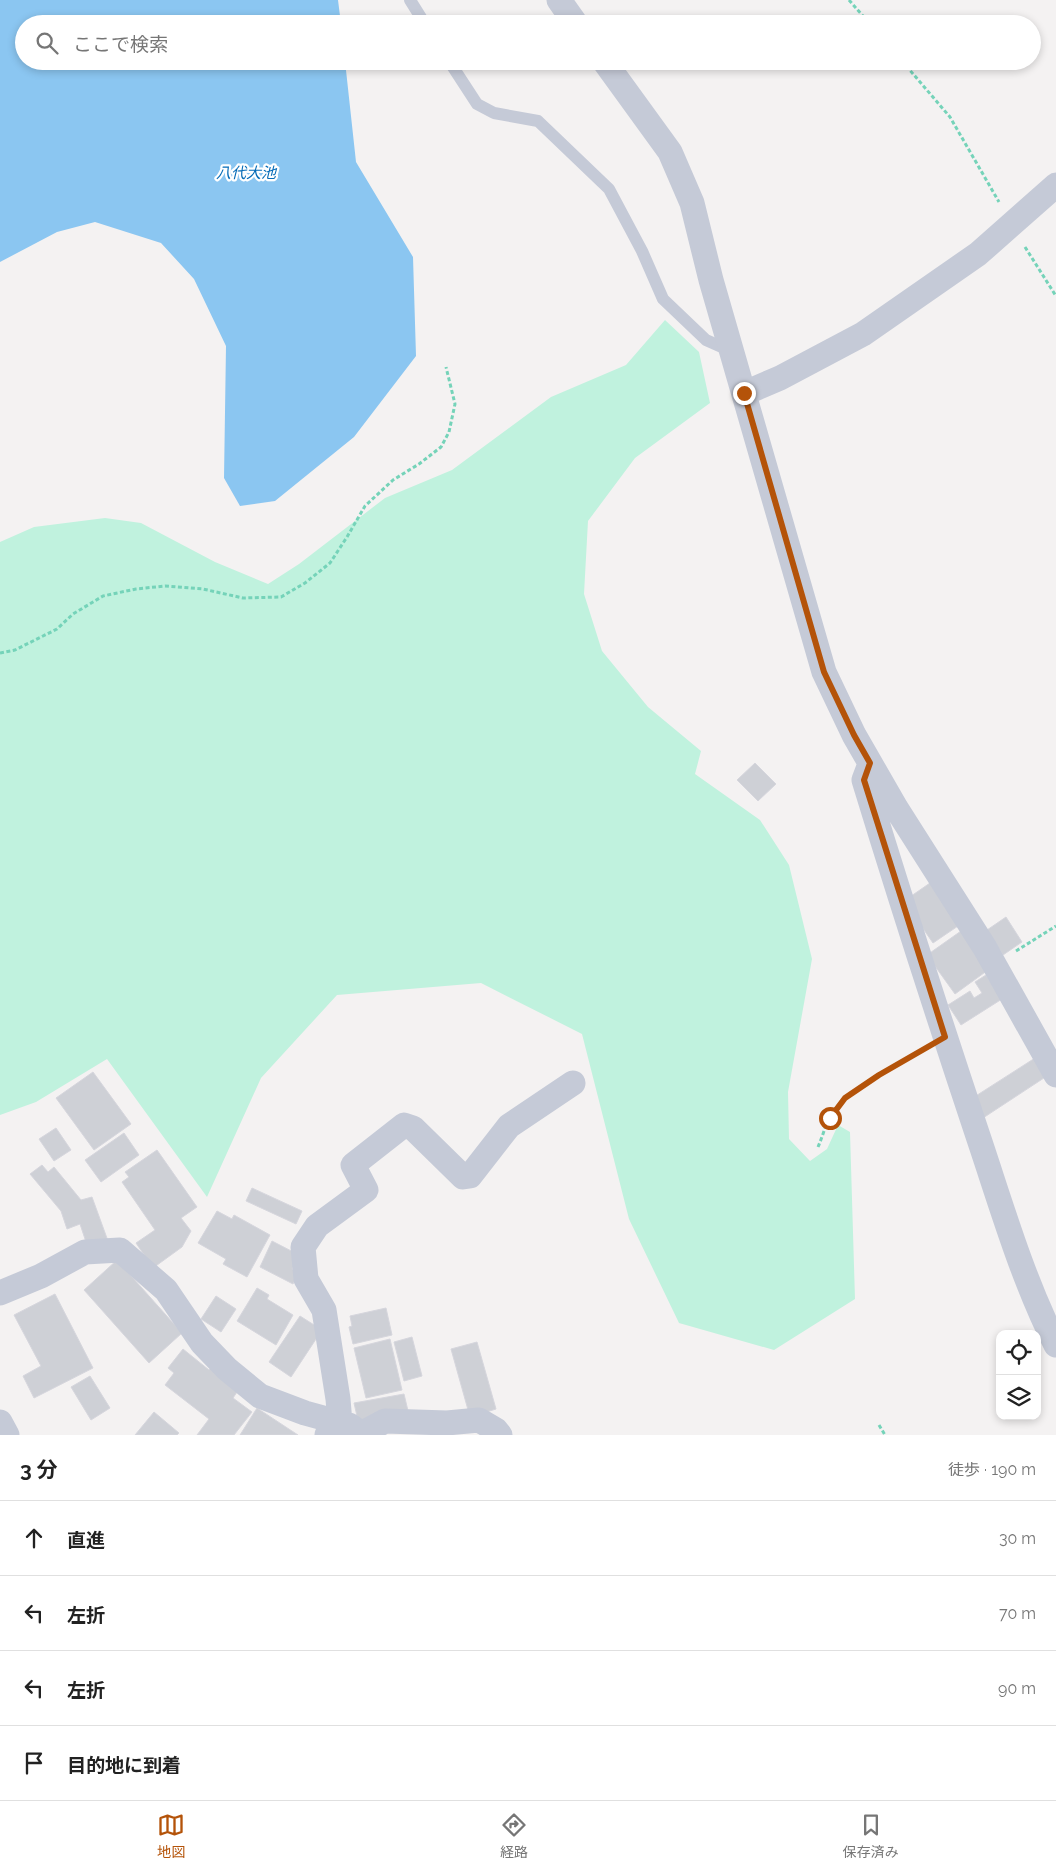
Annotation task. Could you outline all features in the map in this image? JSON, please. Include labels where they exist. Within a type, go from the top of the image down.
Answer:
[{"type":"street","points":[[558,0],[569,15]]},
{"type":"street","points":[[611,70],[670,152],[692,203],[711,280],[824,672],[854,735],[870,763],[994,965],[1056,1074]]},
{"type":"street","points":[[744,393],[780,378],[863,334],[978,254],[1056,185]]},
{"type":"street","points":[[870,763],[864,780],[945,1037],[1016,1248],[1042,1319],[1056,1345]]},
{"type":"street","points":[[348,1432],[338,1399],[324,1310],[306,1279],[303,1247],[317,1226],[366,1190],[353,1165],[404,1125],[413,1128],[463,1177],[470,1176],[509,1126],[573,1083]]},
{"type":"street","points":[[0,1293],[41,1276],[85,1252],[120,1250],[166,1290],[202,1343],[227,1369],[260,1396],[348,1432],[386,1421],[447,1423],[479,1420],[496,1430],[500,1435]]},
{"type":"street","points":[[0,1422],[7,1435]]},
{"type":"lane","points":[[410,0],[419,15]]},
{"type":"lane","points":[[455,70],[477,104],[494,113],[538,121],[609,189],[642,251],[663,299],[706,340],[732,352]]},
{"type":"path","points":[[849,0],[862,15]]},
{"type":"path","points":[[910,70],[950,117],[1011,224],[1056,296]]},
{"type":"path","points":[[0,653],[15,650],[57,629],[74,614],[104,596],[136,589],[165,586],[203,589],[243,598],[281,597],[305,582],[330,563],[365,506],[393,480],[420,464],[441,447],[449,432],[455,404],[446,366]]},
{"type":"path","points":[[994,965],[1056,926]]},
{"type":"path","points":[[818,1147],[830,1118],[845,1098],[879,1075],[945,1037]]},
{"type":"path","points":[[879,1425],[885,1435]]},
{"type":"green space","points":[[665,320],[699,352],[710,403],[635,458],[588,521],[584,594],[602,651],[648,707],[701,751],[695,774],[760,820],[789,865],[812,959],[788,1092],[789,1139],[810,1161],[827,1149],[838,1125],[850,1132],[855,1299],[774,1350],[679,1323],[629,1219],[582,1034],[481,983],[337,995],[261,1078],[207,1197],[107,1059],[36,1102],[0,1115],[0,542],[34,527],[105,518],[141,523],[215,562],[268,584],[299,564],[385,498],[452,470],[551,397],[626,365]]},
{"type":"water","name":"八代大池","points":[[0,0],[338,0],[340,15],[15,15],[15,70],[346,70],[356,162],[413,257],[416,356],[354,437],[275,501],[240,506],[224,478],[226,346],[194,279],[161,243],[95,222],[57,232],[0,262]]},
{"type":"building","points":[[755,763],[776,784],[758,801],[737,780]]},
{"type":"building","points":[[930,883],[958,926],[933,943],[904,901]]},
{"type":"building","points":[[1006,917],[1022,942],[1003,955],[987,930]]},
{"type":"building","points":[[961,931],[988,970],[955,994],[927,955]]},
{"type":"building","points":[[986,975],[1002,999],[961,1025],[948,1005],[970,991],[974,998],[982,993],[975,982]]},
{"type":"building","points":[[1035,1058],[1047,1076],[983,1118],[971,1099]]},
{"type":"building","points":[[93,1072],[131,1124],[94,1150],[56,1098]]},
{"type":"building","points":[[56,1128],[71,1150],[54,1161],[39,1139]]},
{"type":"building","points":[[124,1133],[139,1155],[101,1182],[85,1160]]},
{"type":"building","points":[[157,1150],[197,1207],[181,1218],[191,1231],[182,1247],[153,1268],[136,1243],[155,1230],[122,1182],[129,1177],[125,1172]]},
{"type":"building","points":[[42,1165],[48,1172],[54,1167],[81,1200],[92,1197],[108,1241],[88,1248],[80,1224],[67,1229],[61,1211],[30,1174]]},
{"type":"building","points":[[252,1188],[302,1211],[296,1224],[246,1201]]},
{"type":"building","points":[[217,1211],[232,1219],[234,1215],[270,1235],[247,1277],[223,1264],[226,1259],[198,1243]]},
{"type":"building","points":[[272,1241],[299,1255],[292,1269],[299,1272],[293,1284],[260,1267]]},
{"type":"building","points":[[117,1260],[182,1333],[149,1363],[84,1290]]},
{"type":"building","points":[[257,1288],[269,1295],[267,1299],[293,1315],[276,1345],[237,1321]]},
{"type":"building","points":[[55,1294],[93,1368],[34,1398],[23,1376],[41,1366],[14,1315]]},
{"type":"building","points":[[216,1296],[236,1309],[221,1332],[201,1319]]},
{"type":"building","points":[[386,1308],[392,1335],[353,1344],[349,1327],[352,1326],[350,1316]]},
{"type":"building","points":[[300,1316],[322,1330],[291,1377],[269,1362]]},
{"type":"building","points":[[412,1337],[422,1376],[404,1381],[394,1342]]},
{"type":"building","points":[[390,1339],[402,1390],[366,1398],[354,1348]]},
{"type":"building","points":[[477,1342],[496,1409],[470,1417],[451,1349]]},
{"type":"building","points":[[183,1349],[209,1370],[213,1366],[237,1392],[233,1398],[252,1412],[234,1435],[197,1435],[209,1419],[165,1385],[174,1373],[168,1368]]},
{"type":"building","points":[[90,1376],[110,1408],[91,1420],[71,1387]]},
{"type":"building","points":[[404,1394],[409,1415],[359,1425],[354,1403]]},
{"type":"building","points":[[257,1408],[298,1435],[240,1435]]},
{"type":"building","points":[[154,1412],[179,1433],[177,1435],[135,1435]]},
{"type":"route","points":[[744,393],[824,672],[854,735],[870,763],[864,780],[945,1037],[879,1075],[845,1098],[830,1118]]}]
